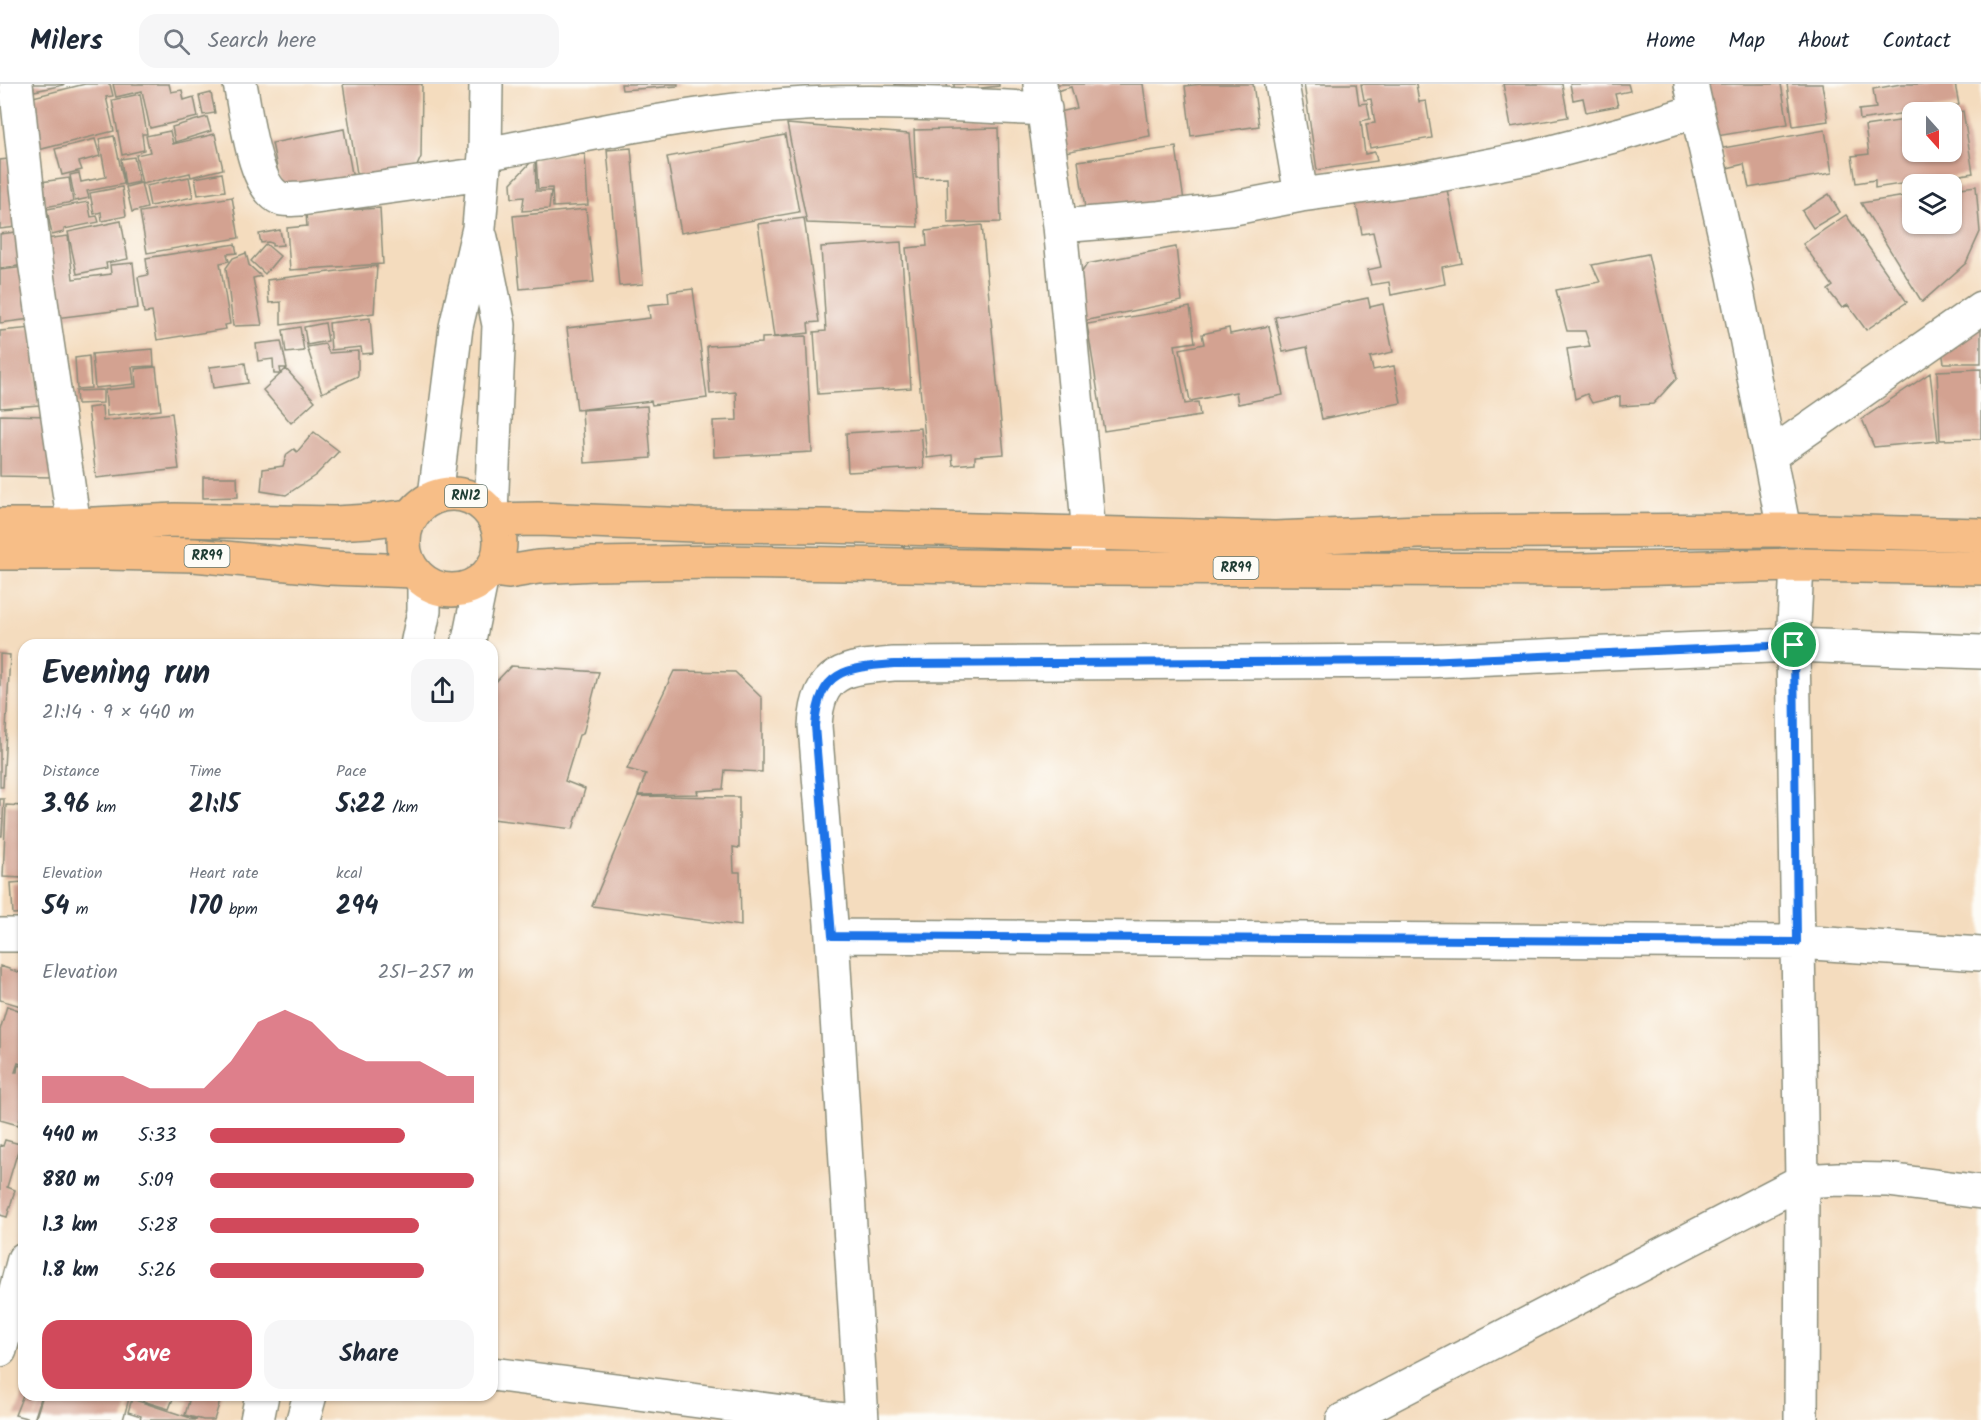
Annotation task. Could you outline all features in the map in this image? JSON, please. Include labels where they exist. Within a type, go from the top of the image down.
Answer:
[{"type":"main road","name":"RN12","points":[[423,506],[451,493],[466,495],[480,502],[498,526],[501,541],[499,556],[487,575]]},
{"type":"main road","points":[[0,525],[74,525],[175,520],[335,523],[369,521],[423,506]]},
{"type":"main road","points":[[423,506],[406,529],[404,544],[406,558],[419,576],[438,588],[453,590],[468,588],[487,575]]},
{"type":"main road","name":"RR99","points":[[493,517],[694,525],[823,526],[1275,538],[1419,532],[1784,530],[1981,535]]},
{"type":"main road","name":"RR99","points":[[0,553],[194,555],[419,576]]},
{"type":"main road","name":"RR99","points":[[487,575],[538,567],[707,562],[1089,568],[1579,570],[1797,565],[1981,568]]},
{"type":"street","points":[[16,84],[35,261],[74,525],[93,553]]},
{"type":"street","points":[[240,84],[258,169],[271,192],[283,199],[301,199],[484,164],[654,123],[753,108],[832,102],[914,102],[1042,96],[1060,226],[1089,534],[1089,568]]},
{"type":"street","points":[[423,506],[456,327],[479,228],[484,164],[486,84]]},
{"type":"street","points":[[1282,84],[1301,195]]},
{"type":"street","points":[[1060,226],[1229,209],[1301,195],[1418,179],[1533,157],[1621,134],[1694,98],[1734,276],[1784,530]]},
{"type":"street","points":[[479,228],[499,325],[493,517]]},
{"type":"street","points":[[1769,456],[1981,308]]},
{"type":"street","points":[[1797,565],[1794,645],[1802,1181],[1801,1420]]},
{"type":"street","points":[[470,639],[487,575]]},
{"type":"street","points":[[418,639],[424,611],[419,576]]},
{"type":"street","points":[[862,1420],[832,936],[815,726],[821,691],[834,677],[851,669],[894,664],[1425,661],[1794,645],[1981,652]]},
{"type":"street","points":[[0,935],[18,935]]},
{"type":"street","points":[[832,936],[1797,942],[1981,954]]},
{"type":"street","points":[[1343,1420],[1802,1181],[1888,1180],[1981,1192]]},
{"type":"street","points":[[0,1350],[18,1282]]},
{"type":"street","points":[[498,1375],[845,1420]]},
{"type":"street","points":[[257,1420],[261,1401]]},
{"type":"street","points":[[303,1420],[308,1401]]},
{"type":"building","points":[[33,84],[64,84],[64,85],[34,91]]},
{"type":"building","points":[[85,84],[110,84],[113,96],[106,97],[114,131],[38,150],[25,99]]},
{"type":"building","points":[[113,84],[169,84],[171,92],[182,90],[184,100],[194,97],[198,117],[150,128],[142,91],[116,97]]},
{"type":"building","points":[[343,84],[422,84],[421,157],[416,168],[358,180]]},
{"type":"building","points":[[621,84],[678,84],[678,86],[622,90]]},
{"type":"building","points":[[895,84],[947,84],[948,90],[895,93]]},
{"type":"building","points":[[954,84],[999,84],[999,86],[954,91]]},
{"type":"building","points":[[1039,84],[1143,84],[1150,136],[1055,154],[1047,115],[1077,108],[1071,87],[1046,94]]},
{"type":"building","points":[[1253,84],[1259,126],[1191,136],[1185,86]]},
{"type":"building","points":[[1304,84],[1356,84],[1359,104],[1367,103],[1370,119],[1361,121],[1365,154],[1375,152],[1377,161],[1317,170]]},
{"type":"building","points":[[1361,84],[1416,84],[1419,102],[1426,101],[1432,138],[1370,148],[1366,124],[1375,123],[1371,99],[1364,100]]},
{"type":"building","points":[[1503,84],[1562,84],[1568,117],[1511,127]]},
{"type":"building","points":[[1570,84],[1628,84],[1630,91],[1615,94],[1618,106],[1586,112],[1583,98],[1573,100]]},
{"type":"building","points":[[1696,84],[1781,84],[1788,124],[1711,137]]},
{"type":"building","points":[[1787,84],[1822,84],[1828,121],[1793,126]]},
{"type":"building","points":[[1901,84],[1955,84],[1958,102],[1902,102],[1902,114],[1860,120],[1859,110],[1876,108],[1873,89]]},
{"type":"building","points":[[211,93],[215,113],[203,115],[199,96]]},
{"type":"building","points":[[140,94],[147,134],[142,134],[144,150],[122,155],[112,100]]},
{"type":"building","points":[[1962,111],[1973,173],[1902,174],[1902,184],[1875,188],[1875,180],[1856,183],[1852,156],[1869,154],[1865,126],[1902,120],[1902,162],[1962,162]]},
{"type":"building","points":[[207,117],[211,131],[175,142],[172,127]]},
{"type":"building","points":[[787,124],[909,134],[918,227],[807,223]]},
{"type":"building","points":[[998,128],[1001,222],[948,223],[947,177],[916,178],[914,130]]},
{"type":"building","points":[[344,129],[353,179],[282,192],[272,143]]},
{"type":"building","points":[[1825,130],[1832,173],[1749,188],[1744,164],[1727,168],[1723,148]]},
{"type":"building","points":[[170,131],[173,144],[215,134],[223,169],[191,177],[190,173],[142,184],[136,155],[150,152],[146,136]]},
{"type":"building","points":[[785,135],[799,212],[681,233],[667,157]]},
{"type":"building","points":[[114,136],[124,184],[87,191],[89,198],[75,201],[70,175],[79,173],[81,182],[106,177],[99,139]]},
{"type":"building","points":[[95,139],[100,156],[79,162],[82,170],[62,175],[55,149]]},
{"type":"building","points":[[1176,147],[1184,201],[1086,215],[1078,161]]},
{"type":"building","points":[[631,148],[643,284],[619,286],[607,150]]},
{"type":"building","points":[[585,154],[588,205],[553,207],[552,188],[538,189],[536,157]]},
{"type":"building","points":[[134,157],[139,182],[125,185],[121,159]]},
{"type":"building","points":[[8,159],[17,227],[0,229],[0,160]]},
{"type":"building","points":[[531,162],[535,162],[536,191],[551,191],[549,209],[522,211],[524,197],[512,198],[511,183]]},
{"type":"building","points":[[222,173],[225,191],[198,195],[195,178]]},
{"type":"building","points":[[189,177],[193,197],[150,206],[146,186]]},
{"type":"building","points":[[69,178],[73,202],[45,207],[41,182]]},
{"type":"building","points":[[1445,180],[1462,263],[1442,267],[1445,284],[1391,295],[1389,282],[1371,285],[1367,270],[1381,267],[1373,232],[1362,234],[1355,199]]},
{"type":"building","points":[[141,183],[147,208],[132,212],[126,187]]},
{"type":"building","points":[[1976,186],[1980,232],[1966,263],[1922,302],[1861,203],[1902,197],[1902,234],[1962,234],[1962,188]]},
{"type":"building","points":[[122,187],[126,216],[102,221],[101,212],[94,214],[90,193]]},
{"type":"building","points":[[1829,194],[1840,212],[1813,228],[1802,211]]},
{"type":"building","points":[[232,197],[239,238],[147,253],[140,212]]},
{"type":"building","points":[[88,202],[91,217],[97,216],[99,222],[64,229],[64,232],[52,235],[47,209]]},
{"type":"building","points":[[380,208],[383,264],[290,270],[287,228],[307,226],[306,213]]},
{"type":"building","points":[[586,209],[594,282],[520,289],[513,216]]},
{"type":"building","points":[[1846,215],[1907,302],[1866,330],[1848,305],[1842,308],[1828,290],[1833,286],[1803,244]]},
{"type":"building","points":[[804,218],[819,322],[808,323],[809,333],[774,337],[758,224]]},
{"type":"building","points":[[121,221],[128,259],[106,263],[107,268],[77,274],[68,232]]},
{"type":"building","points":[[982,225],[1004,454],[975,456],[975,463],[953,465],[952,455],[927,458],[906,248],[927,246],[926,231]]},
{"type":"building","points":[[280,230],[283,245],[272,246],[272,243],[261,243],[259,234]]},
{"type":"building","points":[[24,231],[27,265],[0,268],[0,234]]},
{"type":"building","points":[[68,236],[73,279],[111,274],[110,265],[133,263],[138,308],[47,319],[38,240]]},
{"type":"building","points":[[901,242],[911,388],[818,394],[814,332],[826,331],[821,247]]},
{"type":"building","points":[[235,244],[237,253],[227,254],[229,261],[220,263],[230,324],[225,325],[226,329],[157,340],[152,312],[144,313],[138,277],[148,275],[146,258]]},
{"type":"building","points":[[266,244],[280,256],[265,274],[251,261]]},
{"type":"building","points":[[1176,247],[1182,301],[1078,322],[1076,281],[1087,264]]},
{"type":"building","points":[[246,253],[249,265],[261,276],[253,278],[262,325],[233,326],[226,268],[233,258]]},
{"type":"building","points":[[1648,254],[1677,378],[1653,404],[1620,406],[1620,396],[1592,403],[1587,394],[1575,399],[1567,349],[1590,346],[1585,331],[1567,331],[1556,290],[1600,282],[1592,265]]},
{"type":"building","points":[[377,266],[374,313],[281,325],[281,302],[269,303],[267,280]]},
{"type":"building","points":[[25,267],[31,319],[0,323],[0,270]]},
{"type":"building","points":[[693,289],[707,398],[652,405],[651,401],[577,410],[567,328],[650,318],[648,305],[669,303],[668,292]]},
{"type":"building","points":[[1368,298],[1370,307],[1383,304],[1393,352],[1370,357],[1373,370],[1394,366],[1401,403],[1322,419],[1307,347],[1283,352],[1275,317]]},
{"type":"building","points":[[1190,307],[1195,342],[1175,345],[1185,404],[1198,402],[1200,416],[1104,431],[1087,324]]},
{"type":"building","points":[[1981,316],[1981,363],[1944,363],[1942,350],[1957,346],[1953,334]]},
{"type":"building","points":[[370,318],[373,353],[362,354],[361,347],[331,350],[329,323]]},
{"type":"building","points":[[325,323],[328,341],[307,345],[304,327]]},
{"type":"building","points":[[1269,326],[1283,395],[1238,404],[1236,392],[1190,401],[1180,349],[1204,344],[1202,334],[1229,328],[1230,334]]},
{"type":"building","points":[[300,327],[304,351],[286,353],[283,330]]},
{"type":"building","points":[[33,328],[39,405],[0,408],[0,331]]},
{"type":"building","points":[[806,336],[812,452],[714,457],[713,421],[737,420],[736,392],[710,394],[707,346],[762,343],[762,338]]},
{"type":"building","points":[[281,341],[287,368],[280,368],[281,374],[274,374],[273,359],[258,361],[256,344]]},
{"type":"building","points":[[325,344],[329,353],[358,351],[358,376],[322,393],[307,347]]},
{"type":"building","points":[[153,349],[154,366],[132,367],[134,384],[95,388],[92,354]]},
{"type":"building","points":[[89,356],[91,388],[77,389],[75,358]]},
{"type":"building","points":[[245,363],[248,383],[213,388],[210,367]]},
{"type":"building","points":[[156,367],[161,410],[107,416],[105,390],[136,387],[135,369]]},
{"type":"building","points":[[286,369],[315,401],[291,423],[263,390]]},
{"type":"building","points":[[1981,369],[1981,439],[1940,440],[1937,371]]},
{"type":"building","points":[[1930,373],[1938,441],[1874,447],[1862,419]]},
{"type":"building","points":[[103,390],[103,403],[77,404],[76,391]]},
{"type":"building","points":[[102,406],[103,421],[172,413],[179,469],[96,478],[88,408]]},
{"type":"building","points":[[647,406],[651,458],[585,463],[582,410]]},
{"type":"building","points":[[0,415],[53,416],[52,477],[0,476]]},
{"type":"building","points":[[921,428],[924,468],[848,472],[846,433]]},
{"type":"building","points":[[314,432],[339,451],[316,475],[286,495],[261,491],[263,469],[283,466],[287,454],[294,449],[297,452]]},
{"type":"building","points":[[203,477],[237,477],[238,497],[203,498]]},
{"type":"building","points":[[0,654],[10,655],[3,787],[0,787]]},
{"type":"building","points":[[511,666],[599,672],[583,734],[579,735],[565,781],[585,789],[573,829],[498,820],[498,680]]},
{"type":"building","points":[[674,671],[735,672],[762,698],[762,772],[725,770],[723,789],[697,791],[698,794],[638,795],[646,774],[627,769]]},
{"type":"building","points":[[638,796],[739,797],[739,848],[733,847],[734,872],[740,872],[741,926],[592,906]]},
{"type":"building","points":[[0,799],[4,799],[2,836],[0,836]]},
{"type":"building","points":[[6,805],[18,806],[18,878],[3,877]]},
{"type":"building","points":[[18,882],[18,914],[13,914],[11,883]]},
{"type":"building","points":[[0,966],[18,972],[18,1005],[0,1000]]},
{"type":"building","points":[[7,1006],[18,1010],[18,1063],[15,1072],[17,1072],[18,1065],[18,1125],[0,1120],[0,1030]]},
{"type":"building","points":[[5,1140],[18,1143],[7,1187],[15,1190],[7,1217],[0,1215],[0,1145],[3,1146]]},
{"type":"building","points":[[21,1401],[40,1401],[34,1420],[15,1415]]},
{"type":"building","points":[[41,1401],[128,1401],[123,1420],[35,1420]]},
{"type":"building","points":[[131,1401],[138,1401],[197,1420],[140,1420],[141,1416],[128,1412]]},
{"type":"building","points":[[143,1401],[172,1401],[169,1409]]},
{"type":"building","points":[[189,1401],[220,1401],[214,1420],[203,1420],[185,1415]]},
{"type":"route","points":[[1794,645],[1797,942],[832,936],[815,726],[821,691],[834,677],[851,669],[894,664],[1425,661],[1794,645]]}]
